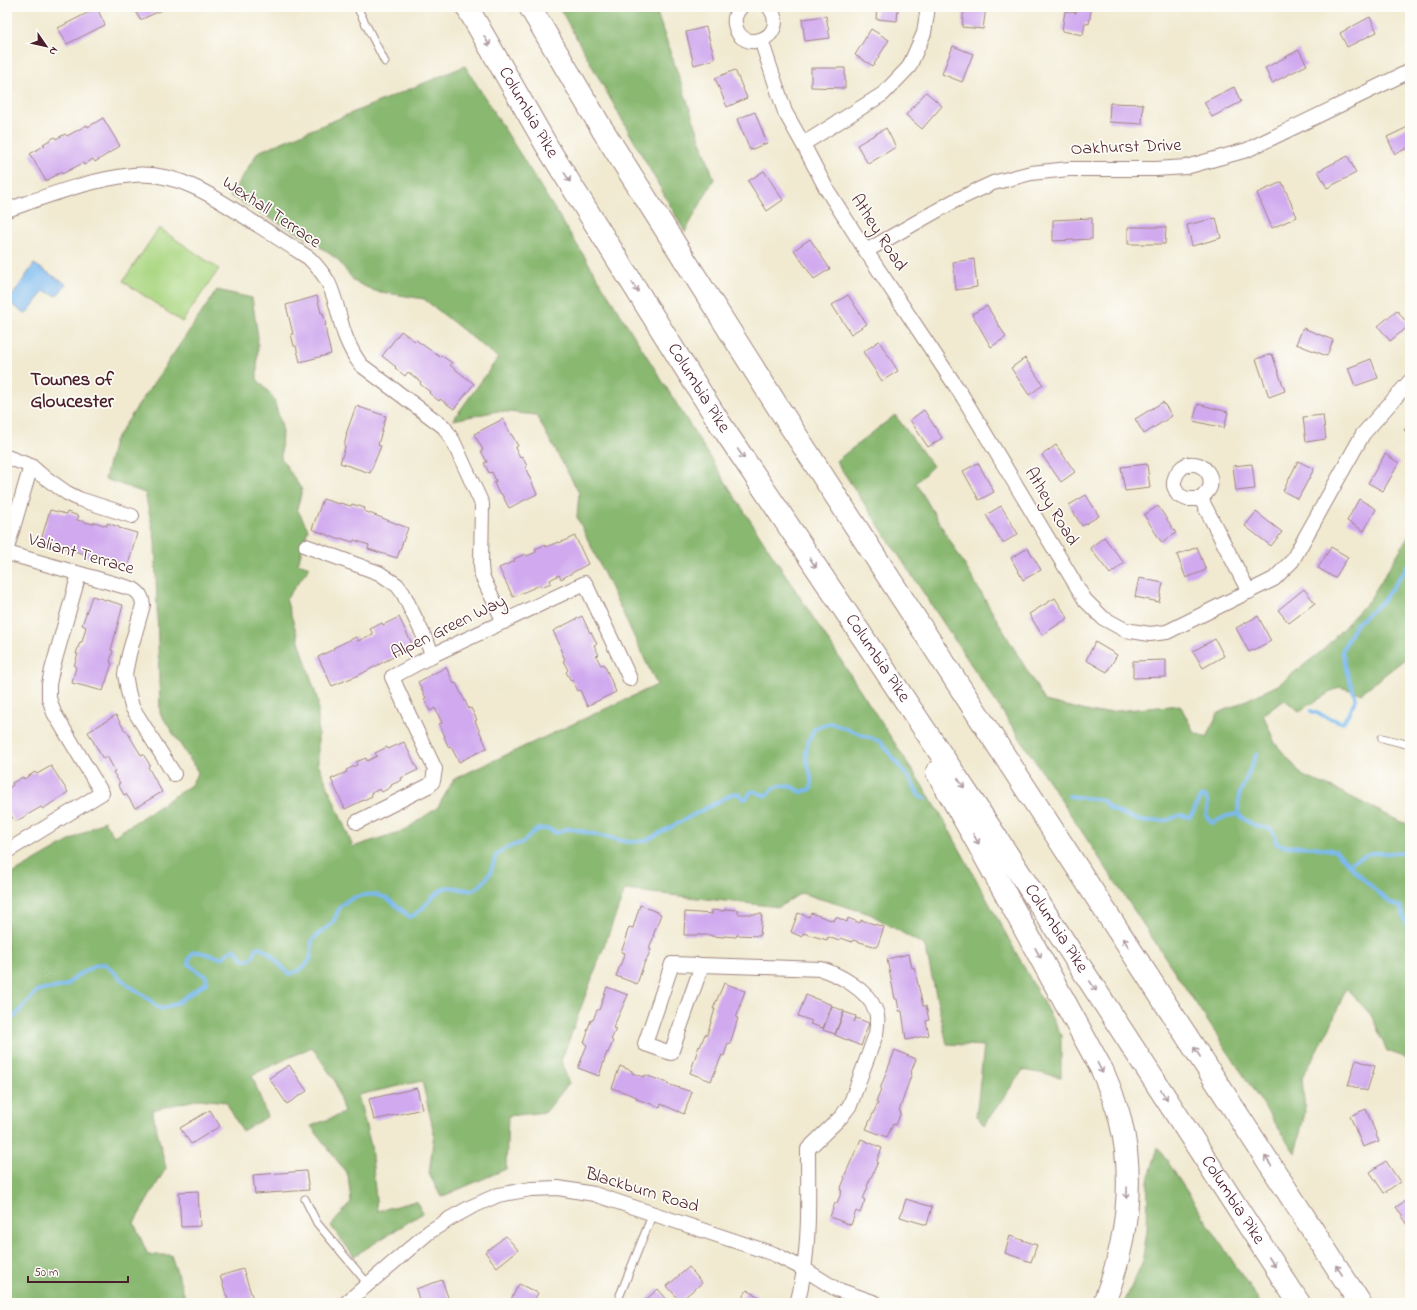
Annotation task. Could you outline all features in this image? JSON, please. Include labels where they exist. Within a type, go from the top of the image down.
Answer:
[{"type":"highway","name":"Columbia Pike","points":[[467,7],[548,148],[711,408],[983,817],[1299,1303]]},
{"type":"highway","points":[[530,7],[602,129],[772,397],[1360,1303]]},
{"type":"highway","points":[[845,611],[977,842],[1102,1070],[1115,1099],[1121,1120],[1128,1173],[1127,1204],[1121,1248],[1112,1282],[1104,1303]]},
{"type":"street","points":[[741,7],[736,13],[736,29],[745,39],[752,41],[761,40],[772,32],[775,26],[774,14],[769,7]]},
{"type":"street","points":[[803,144],[883,94],[909,67],[924,33],[928,7]]},
{"type":"street","name":"Athey Road","points":[[761,40],[785,112],[826,188],[963,397],[1086,600],[1103,618],[1124,630],[1150,634],[1167,632],[1274,579],[1292,561],[1363,434],[1410,381]]},
{"type":"street","name":"Oakhurst Drive","points":[[866,251],[954,201],[994,183],[1031,173],[1069,169],[1156,169],[1186,167],[1247,150],[1410,71]]},
{"type":"street","name":"Wexhall Terrace","points":[[7,210],[102,180],[134,175],[158,176],[177,180],[218,199],[309,258],[318,268],[333,294],[346,338],[361,365],[444,427],[454,441],[482,504],[480,565],[482,576],[504,622]]},
{"type":"street","points":[[7,457],[31,466],[66,493],[79,499],[132,516]]},
{"type":"street","name":"Valiant Terrace","points":[[7,548],[31,466]]},
{"type":"street","points":[[1201,499],[1249,592]]},
{"type":"street","points":[[306,546],[379,573],[397,585],[403,593],[433,655]]},
{"type":"street","name":"Valiant Terrace","points":[[7,552],[133,589],[142,597],[143,604],[125,674],[128,691],[132,707],[174,774]]},
{"type":"street","points":[[7,846],[9,850],[102,793],[54,713],[49,698],[49,684],[52,670],[79,574]]},
{"type":"street","name":"Alpen Green Way","points":[[357,822],[430,785],[433,781],[436,769],[392,677],[433,655],[585,583],[630,679]]},
{"type":"street","points":[[702,965],[671,1053],[645,1044],[672,964],[702,965],[821,969],[837,974],[848,981],[869,999],[875,1009],[878,1021],[876,1034],[850,1105],[841,1117],[808,1149],[808,1230],[804,1269],[797,1303]]},
{"type":"street","name":"Blackburn Road","points":[[346,1303],[429,1232],[457,1214],[498,1195],[558,1188],[594,1194],[774,1254],[804,1269],[836,1289],[876,1303]]},
{"type":"lane","points":[[357,7],[385,62]]},
{"type":"lane","points":[[1382,738],[1410,745]]},
{"type":"lane","points":[[305,1199],[317,1223],[368,1284]]},
{"type":"lane","points":[[620,1295],[653,1213]]},
{"type":"green space","points":[[559,7],[655,7],[714,179],[685,232]]},
{"type":"green space","points":[[465,66],[735,497],[940,813],[1061,1035],[1061,1077],[1023,1070],[984,1125],[976,1117],[984,1046],[947,1044],[925,946],[870,914],[801,893],[779,907],[625,890],[561,1061],[569,1083],[546,1112],[508,1116],[506,1169],[441,1197],[429,1174],[434,1133],[422,1081],[358,1095],[371,1146],[377,1211],[416,1201],[423,1213],[354,1256],[331,1226],[351,1202],[348,1175],[311,1126],[344,1113],[335,1081],[312,1047],[252,1075],[267,1117],[242,1131],[226,1102],[199,1099],[152,1110],[166,1168],[134,1223],[148,1255],[171,1255],[187,1303],[7,1303],[7,877],[104,821],[114,836],[191,785],[198,772],[160,713],[155,540],[145,493],[105,479],[114,441],[217,290],[252,298],[258,337],[257,379],[273,397],[282,427],[281,458],[302,490],[297,509],[308,529],[298,563],[310,567],[286,599],[318,701],[318,763],[353,847],[405,830],[438,807],[454,779],[657,685],[577,517],[579,493],[536,415],[498,411],[453,420],[498,358],[424,299],[375,291],[355,282],[337,259],[310,240],[230,196],[258,152]]},
{"type":"green space","points":[[159,228],[219,269],[182,322],[123,281]]},
{"type":"green space","points":[[895,415],[933,466],[916,483],[1045,701],[1095,713],[1180,705],[1194,732],[1207,738],[1217,714],[1278,685],[1322,651],[1370,599],[1410,534],[1410,624],[1407,637],[1410,655],[1361,693],[1339,687],[1299,711],[1285,700],[1263,714],[1275,743],[1303,776],[1333,788],[1401,822],[1410,824],[1410,1059],[1387,1051],[1371,1015],[1346,988],[1331,1025],[1302,1078],[1305,1113],[1295,1153],[836,461]]},
{"type":"green space","points":[[1158,1147],[1260,1303],[1124,1303],[1142,1263],[1147,1231],[1148,1181]]},
{"type":"water","points":[[34,264],[66,284],[57,296],[44,291],[26,314],[8,302]]},
{"type":"building","points":[[134,7],[169,7],[140,20]]},
{"type":"building","points":[[877,7],[898,7],[897,21],[876,19]]},
{"type":"building","points":[[964,7],[986,7],[983,29],[962,27]]},
{"type":"building","points":[[97,8],[105,25],[67,44],[58,28]]},
{"type":"building","points":[[1077,8],[1091,10],[1089,24],[1085,23],[1083,35],[1062,31],[1065,11],[1076,13]]},
{"type":"building","points":[[826,16],[830,38],[805,41],[802,19]]},
{"type":"building","points":[[1370,17],[1377,32],[1347,47],[1340,33]]},
{"type":"building","points":[[706,27],[715,59],[694,65],[686,32]]},
{"type":"building","points":[[871,29],[889,40],[873,66],[855,55]]},
{"type":"building","points":[[953,46],[973,54],[962,82],[942,74]]},
{"type":"building","points":[[1299,50],[1307,65],[1272,83],[1265,68]]},
{"type":"building","points":[[811,68],[845,68],[845,88],[811,87]]},
{"type":"building","points":[[735,70],[747,98],[727,107],[715,78]]},
{"type":"building","points":[[1234,87],[1241,102],[1212,117],[1204,102]]},
{"type":"building","points":[[926,92],[942,106],[922,129],[906,115]]},
{"type":"building","points":[[1110,103],[1143,104],[1142,124],[1109,122]]},
{"type":"building","points":[[755,112],[767,143],[750,150],[737,119]]},
{"type":"building","points":[[103,118],[120,146],[95,162],[93,159],[84,165],[83,163],[62,174],[61,172],[46,181],[30,154],[55,137],[56,139],[65,134],[67,136],[87,125],[88,127]]},
{"type":"building","points":[[1410,126],[1410,147],[1395,154],[1387,137]]},
{"type":"building","points":[[886,128],[896,147],[868,164],[857,145]]},
{"type":"building","points":[[1348,156],[1356,173],[1327,188],[1318,171]]},
{"type":"building","points":[[764,171],[783,200],[767,211],[748,181]]},
{"type":"building","points":[[1282,182],[1297,217],[1272,228],[1257,193]]},
{"type":"building","points":[[1092,218],[1092,239],[1053,241],[1053,220]]},
{"type":"building","points":[[1216,218],[1221,238],[1192,246],[1187,225]]},
{"type":"building","points":[[1128,227],[1166,227],[1165,244],[1128,244]]},
{"type":"building","points":[[810,239],[830,269],[814,279],[794,250]]},
{"type":"building","points":[[974,259],[977,287],[956,290],[953,262]]},
{"type":"building","points":[[848,295],[867,324],[851,334],[832,305]]},
{"type":"building","points":[[317,296],[321,313],[323,313],[326,325],[331,354],[300,362],[291,334],[293,334],[286,305]]},
{"type":"building","points":[[987,306],[1006,337],[991,347],[972,314]]},
{"type":"building","points":[[1397,310],[1409,326],[1390,341],[1378,326]]},
{"type":"building","points":[[1303,328],[1333,340],[1327,356],[1296,344]]},
{"type":"building","points":[[401,331],[440,357],[441,355],[452,363],[450,365],[474,384],[454,409],[440,399],[439,401],[429,393],[430,392],[420,384],[421,382],[408,372],[405,376],[382,356]]},
{"type":"building","points":[[879,341],[898,371],[882,381],[863,352]]},
{"type":"building","points":[[1272,354],[1285,391],[1269,397],[1256,359]]},
{"type":"building","points":[[1025,358],[1043,385],[1029,395],[1011,368]]},
{"type":"building","points":[[1371,359],[1378,378],[1355,386],[1348,368]]},
{"type":"building","points":[[1163,402],[1172,416],[1144,434],[1135,419]]},
{"type":"building","points":[[1198,404],[1228,412],[1224,428],[1193,421]]},
{"type":"building","points":[[356,406],[386,416],[378,445],[381,446],[370,473],[340,463],[345,447],[346,434]]},
{"type":"building","points":[[924,410],[942,438],[928,447],[910,420]]},
{"type":"building","points":[[1323,415],[1326,439],[1306,442],[1303,417]]},
{"type":"building","points":[[503,419],[518,446],[515,448],[520,458],[522,456],[527,466],[525,467],[537,494],[509,508],[501,493],[499,494],[494,483],[496,481],[492,472],[489,473],[484,463],[487,462],[481,451],[483,450],[474,434]]},
{"type":"building","points":[[1410,423],[1410,436],[1404,430]]},
{"type":"building","points":[[1056,445],[1075,472],[1061,482],[1042,455]]},
{"type":"building","points":[[1385,454],[1399,463],[1383,491],[1368,483]]},
{"type":"building","points":[[1298,461],[1314,469],[1298,499],[1283,491]]},
{"type":"building","points":[[978,463],[994,492],[979,500],[963,471]]},
{"type":"building","points":[[1147,464],[1150,488],[1125,491],[1121,467]]},
{"type":"building","points":[[1252,464],[1255,489],[1236,491],[1233,466]]},
{"type":"building","points":[[1086,495],[1099,516],[1082,526],[1069,505]]},
{"type":"building","points":[[323,499],[339,504],[351,506],[352,504],[365,508],[364,511],[408,528],[397,558],[368,549],[369,545],[354,540],[353,542],[340,538],[340,540],[312,529]]},
{"type":"building","points":[[1359,499],[1376,509],[1364,531],[1347,521]]},
{"type":"building","points":[[1001,506],[1018,534],[1003,543],[986,515]]},
{"type":"building","points":[[1158,506],[1176,533],[1162,543],[1144,515]]},
{"type":"building","points":[[50,510],[66,514],[67,512],[79,516],[77,520],[93,524],[94,522],[107,526],[107,523],[137,533],[128,565],[98,557],[97,560],[84,556],[85,554],[57,546],[57,544],[41,540]]},
{"type":"building","points":[[1256,512],[1282,532],[1271,546],[1245,526]]},
{"type":"building","points":[[575,536],[588,564],[561,579],[559,575],[550,580],[551,583],[541,587],[540,585],[513,597],[499,568],[515,561],[514,559],[525,554],[527,556],[536,552],[535,549],[545,545],[546,547],[558,542],[559,543]]},
{"type":"building","points":[[1104,537],[1124,563],[1110,574],[1090,548]]},
{"type":"building","points":[[1197,547],[1206,570],[1186,578],[1177,555]]},
{"type":"building","points":[[1331,547],[1348,557],[1335,578],[1318,568]]},
{"type":"building","points":[[1028,548],[1041,570],[1023,580],[1011,558]]},
{"type":"building","points":[[1139,578],[1163,583],[1159,602],[1135,597]]},
{"type":"building","points":[[1304,589],[1315,603],[1289,623],[1278,610]]},
{"type":"building","points":[[92,596],[123,605],[111,650],[113,651],[110,662],[112,663],[103,691],[72,683],[76,667],[74,666],[78,654],[76,654],[80,642],[82,642],[86,627],[82,625]]},
{"type":"building","points":[[1055,598],[1068,618],[1042,635],[1029,614]]},
{"type":"building","points":[[582,616],[597,644],[594,645],[599,655],[596,656],[601,665],[604,664],[616,692],[587,706],[580,690],[578,691],[566,672],[568,670],[563,661],[565,660],[560,648],[561,647],[553,631]]},
{"type":"building","points":[[1258,616],[1271,641],[1249,652],[1236,628]]},
{"type":"building","points":[[399,617],[413,646],[359,675],[332,686],[318,657],[356,637],[358,641],[373,634],[370,629],[382,623],[383,625]]},
{"type":"building","points":[[1215,639],[1224,656],[1203,668],[1193,651]]},
{"type":"building","points":[[1095,642],[1117,655],[1107,672],[1086,660]]},
{"type":"building","points":[[1166,660],[1166,677],[1133,678],[1133,661]]},
{"type":"building","points":[[446,667],[469,709],[471,708],[487,748],[459,762],[451,747],[449,748],[444,737],[445,736],[439,724],[442,723],[435,708],[430,711],[424,699],[426,698],[418,682]]},
{"type":"building","points":[[116,715],[141,755],[143,754],[150,765],[148,767],[162,792],[135,808],[126,794],[124,795],[118,784],[120,783],[113,772],[115,771],[107,756],[103,759],[88,732]]},
{"type":"building","points":[[404,742],[418,770],[401,778],[402,780],[391,785],[391,787],[382,792],[380,789],[371,793],[372,796],[345,809],[331,779],[347,772],[346,770],[357,765],[356,762],[366,758],[367,761],[377,756],[375,753],[387,747],[388,749]]},
{"type":"building","points":[[51,766],[68,792],[43,809],[41,807],[15,822],[7,809],[7,789],[13,785],[12,783],[23,777],[24,779],[35,772],[37,774]]},
{"type":"building","points":[[640,905],[661,914],[649,948],[651,949],[637,984],[616,976],[625,953],[621,952],[629,927],[633,928]]},
{"type":"building","points":[[725,909],[738,910],[738,914],[762,914],[760,936],[737,935],[736,937],[724,937],[711,935],[684,935],[685,912],[712,914],[712,910],[725,911]]},
{"type":"building","points":[[798,913],[809,917],[811,913],[834,921],[836,917],[847,922],[848,918],[860,923],[861,920],[884,927],[877,947],[853,940],[852,942],[841,938],[839,941],[828,937],[827,940],[803,933],[802,937],[791,932]]},
{"type":"building","points":[[909,954],[912,968],[914,967],[923,1006],[926,1006],[929,1020],[926,1021],[929,1035],[906,1040],[902,1011],[899,1011],[897,999],[895,999],[887,959]]},
{"type":"building","points":[[724,983],[745,991],[736,1018],[738,1018],[730,1044],[728,1043],[724,1056],[722,1055],[711,1081],[690,1073],[699,1046],[700,1047],[705,1034],[707,1035],[715,1009],[713,1009]]},
{"type":"building","points":[[607,987],[628,995],[613,1028],[616,1029],[611,1040],[613,1041],[608,1053],[607,1052],[599,1076],[578,1068],[587,1045],[584,1043],[588,1032],[587,1031],[591,1020],[593,1020],[597,1010],[599,1010]]},
{"type":"building","points":[[806,995],[832,1005],[823,1028],[810,1024],[812,1021],[798,1016]]},
{"type":"building","points":[[832,1006],[844,1011],[835,1034],[823,1030]]},
{"type":"building","points":[[844,1012],[856,1016],[854,1022],[856,1018],[869,1023],[861,1046],[835,1035]]},
{"type":"building","points":[[895,1050],[916,1059],[899,1111],[901,1112],[896,1125],[893,1124],[887,1137],[866,1129],[878,1103],[876,1102],[881,1090],[880,1089]]},
{"type":"building","points":[[1356,1060],[1375,1066],[1367,1091],[1348,1085]]},
{"type":"building","points":[[289,1065],[307,1091],[287,1104],[269,1078]]},
{"type":"building","points":[[620,1066],[632,1071],[632,1073],[644,1077],[645,1075],[692,1092],[684,1114],[661,1104],[660,1107],[636,1099],[637,1097],[612,1088]]},
{"type":"building","points":[[417,1088],[422,1109],[374,1120],[369,1099]]},
{"type":"building","points":[[1366,1109],[1379,1141],[1363,1147],[1350,1116]]},
{"type":"building","points":[[210,1110],[220,1126],[191,1144],[180,1128]]},
{"type":"building","points":[[861,1139],[882,1148],[877,1161],[878,1162],[867,1186],[868,1187],[863,1199],[865,1200],[860,1213],[856,1211],[851,1225],[830,1217],[835,1203],[837,1203],[842,1191],[840,1190],[845,1178],[844,1177]]},
{"type":"building","points":[[1386,1161],[1400,1182],[1384,1193],[1370,1172]]},
{"type":"building","points":[[306,1171],[309,1190],[255,1194],[253,1175]]},
{"type":"building","points":[[198,1191],[200,1226],[181,1227],[179,1192]]},
{"type":"building","points":[[1410,1198],[1410,1228],[1396,1207]]},
{"type":"building","points":[[906,1199],[932,1207],[927,1225],[900,1217]]},
{"type":"building","points":[[506,1236],[518,1250],[497,1267],[485,1252]]},
{"type":"building","points":[[1010,1236],[1037,1245],[1031,1262],[1005,1253]]},
{"type":"building","points":[[689,1267],[702,1283],[680,1301],[667,1286]]},
{"type":"building","points":[[243,1269],[253,1299],[241,1303],[229,1303],[220,1276]]},
{"type":"building","points":[[442,1280],[450,1303],[420,1303],[416,1289]]},
{"type":"building","points":[[519,1284],[538,1293],[533,1303],[509,1303]]},
{"type":"building","points":[[658,1289],[670,1303],[642,1303]]},
{"type":"building","points":[[747,1290],[764,1300],[762,1303],[739,1303]]},
{"type":"waterway","points":[[1311,711],[1343,723],[1356,699],[1347,673],[1342,651],[1355,625],[1381,603],[1410,563]]},
{"type":"waterway","points":[[7,1023],[37,991],[66,986],[77,976],[94,966],[105,964],[128,985],[162,1009],[177,1003],[207,982],[206,976],[189,964],[189,959],[193,952],[199,952],[222,958],[234,948],[244,960],[249,960],[254,956],[256,948],[260,947],[268,952],[289,974],[292,973],[300,970],[306,965],[310,959],[313,939],[330,925],[335,919],[340,907],[347,901],[356,897],[373,894],[386,898],[410,917],[420,911],[436,894],[445,888],[453,887],[468,890],[477,888],[484,882],[490,873],[495,858],[499,853],[523,842],[537,830],[547,829],[557,833],[566,829],[572,829],[628,842],[645,841],[734,793],[739,794],[743,799],[747,798],[753,791],[766,796],[774,788],[782,785],[791,787],[801,792],[811,789],[812,781],[806,755],[807,745],[815,728],[831,723],[881,742],[911,781],[919,796],[926,799]]},
{"type":"waterway","points":[[1238,814],[1239,795],[1257,753]]},
{"type":"waterway","points":[[1069,796],[1102,800],[1111,809],[1144,822],[1168,820],[1180,815],[1189,817],[1193,813],[1200,797],[1206,797],[1208,803],[1206,815],[1212,823],[1227,816],[1238,814],[1253,824],[1271,829],[1275,835],[1276,843],[1285,846],[1314,847],[1336,851],[1362,878],[1389,902],[1401,907],[1404,918],[1410,929]]},
{"type":"waterway","points":[[1349,863],[1371,853],[1410,853]]},
{"type":"district","name":"Townes of Gloucester","points":[[72,391]]}]
